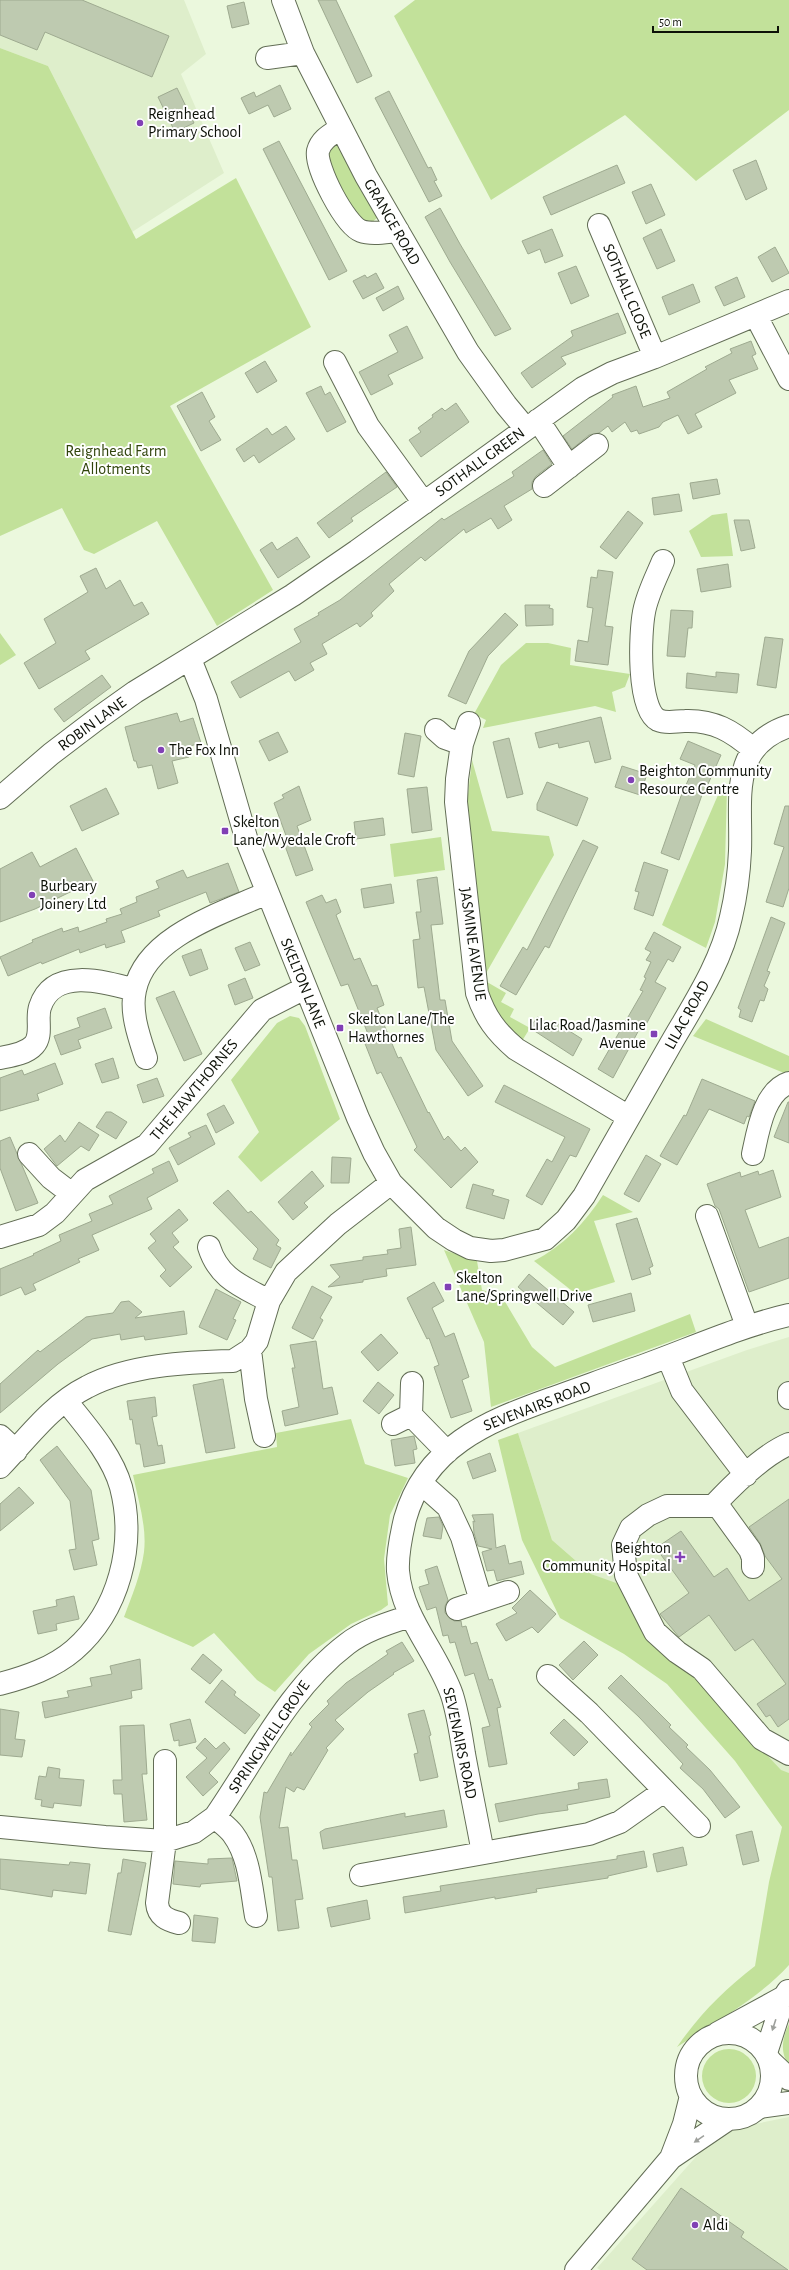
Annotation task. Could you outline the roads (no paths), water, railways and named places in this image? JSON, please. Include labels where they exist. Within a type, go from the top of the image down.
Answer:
[{"type":"street","name":"GRANGE ROAD","points":[[283,0],[303,53],[366,176],[468,352],[506,406],[532,425],[569,467]]},
{"type":"street","points":[[267,58],[303,53]]},
{"type":"street","points":[[341,128],[328,136],[318,152],[319,165],[335,199],[348,221],[361,231],[376,233],[398,231]]},
{"type":"street","name":"SOTHALL CLOSE","points":[[599,225],[655,357]]},
{"type":"street","name":"SOTHALL GREEN","points":[[190,658],[293,595],[424,503],[583,388],[599,379],[756,316],[789,301]]},
{"type":"street","points":[[756,316],[789,379]]},
{"type":"street","points":[[335,362],[368,426],[424,503]]},
{"type":"street","points":[[544,486],[597,445]]},
{"type":"street","points":[[663,561],[650,592],[644,612],[641,636],[644,698],[649,711],[657,720],[668,723],[686,721],[711,724],[734,733],[753,749]]},
{"type":"street","name":"ROBIN LANE","points":[[0,798],[50,754],[97,719],[190,658]]},
{"type":"street","name":"SKELTON LANE","points":[[190,658],[206,699],[247,840],[304,988],[374,1153],[391,1183],[436,1228],[454,1240],[470,1248],[491,1251]]},
{"type":"street","name":"JASMINE AVENUE","points":[[469,723],[462,744],[457,779],[456,802],[477,993],[483,1011],[500,1035],[516,1049],[629,1117]]},
{"type":"street","name":"LILAC ROAD","points":[[491,1251],[532,1244],[544,1239],[556,1230],[584,1196],[707,982],[726,936],[735,896],[739,859],[741,782],[745,763],[753,749],[767,735],[789,726]]},
{"type":"street","points":[[436,730],[445,738],[462,744]]},
{"type":"street","points":[[146,1058],[134,1016],[134,990],[143,968],[155,953],[174,937],[267,893]]},
{"type":"street","points":[[0,1058],[22,1053],[34,1045],[39,1036],[38,1018],[40,1006],[48,992],[65,982],[83,979],[104,981],[134,990]]},
{"type":"street","name":"THE HAWTHORNES","points":[[0,1237],[38,1225],[55,1213],[85,1180],[147,1145],[262,1010],[304,988]]},
{"type":"street","points":[[753,1154],[759,1129],[774,1091],[789,1083]]},
{"type":"street","points":[[29,1154],[51,1178],[72,1194]]},
{"type":"street","points":[[0,1467],[16,1451],[27,1435],[66,1401],[87,1386],[113,1377],[161,1366],[232,1361],[250,1350],[257,1341],[269,1301],[286,1272],[297,1260],[338,1224],[391,1183]]},
{"type":"street","points":[[707,1216],[747,1326]]},
{"type":"street","points":[[209,1247],[213,1258],[226,1277],[269,1301]]},
{"type":"street","name":"SEVENAIRS ROAD","points":[[483,1854],[453,1698],[436,1659],[410,1616],[401,1594],[398,1570],[399,1548],[409,1507],[421,1483],[447,1452],[464,1437],[500,1417],[668,1357],[747,1326],[789,1315]]},
{"type":"street","points":[[250,1350],[256,1399],[264,1436]]},
{"type":"street","points":[[668,1357],[682,1392],[746,1475]]},
{"type":"street","points":[[412,1383],[402,1419],[447,1452]]},
{"type":"street","points":[[789,1393],[789,1398]]},
{"type":"street","points":[[0,1684],[34,1673],[55,1664],[73,1651],[90,1634],[104,1613],[116,1591],[122,1567],[127,1540],[125,1511],[121,1486],[109,1462],[66,1401]]},
{"type":"street","points":[[0,1436],[16,1451]]},
{"type":"street","points":[[789,1444],[780,1448],[746,1475],[711,1506],[666,1506],[648,1515],[631,1528],[623,1545],[626,1575],[655,1632],[677,1652],[702,1669],[762,1739],[789,1754]]},
{"type":"street","points":[[421,1483],[448,1508],[462,1537],[481,1601]]},
{"type":"street","points":[[716,1503],[750,1550],[753,1558],[753,1568]]},
{"type":"street","points":[[457,1609],[508,1592]]},
{"type":"street","name":"SPRINGWELL GROVE","points":[[0,1827],[98,1837],[165,1841],[194,1832],[215,1816],[301,1686],[348,1643],[374,1629],[410,1616]]},
{"type":"street","points":[[548,1676],[589,1714],[699,1826]]},
{"type":"street","points":[[166,1761],[165,1841],[158,1910],[163,1917],[179,1923]]},
{"type":"street","points":[[362,1874],[483,1854],[606,1829],[620,1822],[664,1792]]},
{"type":"street","points":[[215,1816],[232,1833],[244,1854],[250,1876],[256,1916]]},
{"type":"street","points":[[786,1994],[768,2057],[772,2073],[772,2085],[767,2097],[760,2107],[745,2117],[727,2120],[712,2116],[700,2108],[691,2096],[686,2085],[688,2061],[694,2050],[702,2042],[786,1994]]},
{"type":"street","points":[[713,2036],[724,2033],[737,2033],[748,2037],[758,2044],[789,2079]]},
{"type":"street","points":[[671,2158],[684,2124],[691,2096]]},
{"type":"street","points":[[760,2107],[789,2104]]},
{"type":"street","points":[[576,2270],[671,2158],[727,2120]]},
{"type":"place","name":"Reignhead Primary School","points":[[140,123]]},
{"type":"place","name":"The Fox Inn","points":[[161,750]]},
{"type":"place","name":"Beighton Community Resource Centre","points":[[631,780]]},
{"type":"place","name":"Skelton Lane/Wyedale Croft","points":[[225,831]]},
{"type":"place","name":"Burbeary Joinery Ltd","points":[[32,895]]},
{"type":"place","name":"Skelton Lane/The Hawthornes","points":[[340,1028]]},
{"type":"place","name":"Lilac Road/Jasmine Avenue","points":[[654,1034]]},
{"type":"place","name":"Skelton Lane/Springwell Drive","points":[[448,1287]]},
{"type":"place","name":"Beighton Community Hospital","points":[[680,1557]]},
{"type":"place","name":"Aldi","points":[[695,2225]]},
{"type":"park label","name":"Reignhead Farm Allotments","points":[[116,460]]}]
